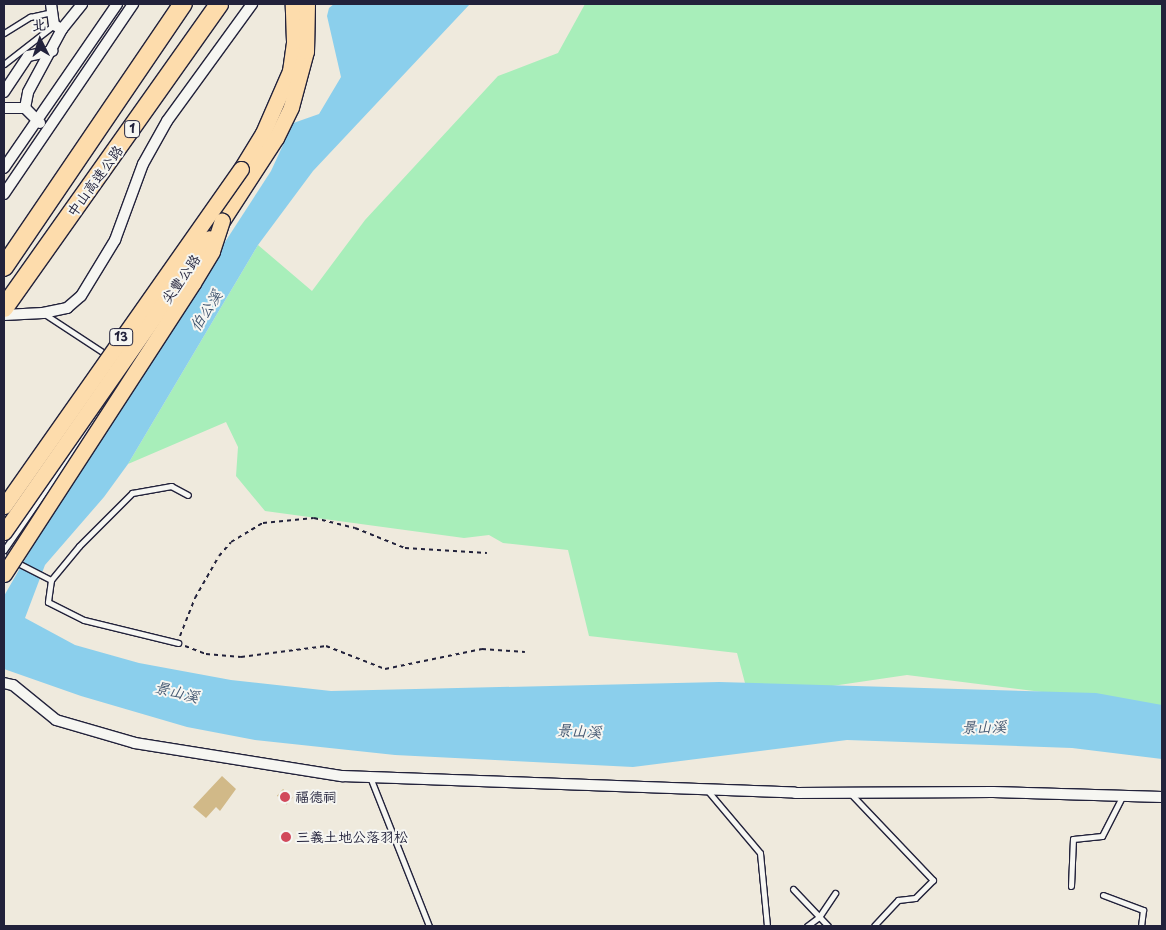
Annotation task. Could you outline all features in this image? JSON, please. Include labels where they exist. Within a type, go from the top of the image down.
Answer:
[{"type":"highway","name":"中山高速公路","points":[[4,267],[183,4]]},
{"type":"highway","name":"中山高速公路","points":[[4,308],[219,4]]},
{"type":"main road","name":"尖豐公路","points":[[4,506],[263,133],[290,71],[294,41],[293,4]]},
{"type":"main road","name":"尖豐公路","points":[[4,532],[222,221],[276,138],[290,107],[306,51],[307,4]]},
{"type":"main road","points":[[4,574],[174,314],[212,251],[222,221]]},
{"type":"street","points":[[58,27],[82,4]]},
{"type":"street","points":[[4,168],[35,120],[117,4]]},
{"type":"street","points":[[4,194],[133,4]]},
{"type":"street","points":[[4,315],[43,313],[67,308],[81,296],[115,240],[143,164],[167,121],[252,4]]},
{"type":"street","points":[[25,108],[28,92],[52,51],[58,27],[52,8]]},
{"type":"street","points":[[4,92],[28,56],[52,51]]},
{"type":"street","points":[[4,108],[25,108]]},
{"type":"street","points":[[25,108],[35,120],[47,128]]},
{"type":"street","points":[[4,684],[12,685],[56,720],[135,743],[342,776],[851,793],[1124,794],[1162,797]]},
{"type":"lane","points":[[4,33],[30,17],[52,8]]},
{"type":"lane","points":[[4,64],[58,27]]},
{"type":"lane","points":[[4,550],[119,384],[122,373],[118,362],[43,313]]},
{"type":"lane","points":[[178,643],[84,620],[48,602],[52,580],[79,546],[132,493],[171,486],[188,495]]},
{"type":"lane","points":[[4,556],[52,580]]},
{"type":"lane","points":[[370,777],[429,926]]},
{"type":"lane","points":[[707,789],[760,853],[766,926]]},
{"type":"lane","points":[[851,793],[933,880],[915,898],[898,900],[874,926]]},
{"type":"lane","points":[[1071,886],[1073,839],[1102,836],[1124,794]]},
{"type":"lane","points":[[793,889],[828,926]]},
{"type":"lane","points":[[807,926],[819,917],[835,893]]},
{"type":"lane","points":[[1103,895],[1143,910],[1141,926]]},
{"type":"path","points":[[487,553],[405,548],[355,528],[314,518],[263,523],[231,542],[219,556],[195,598],[178,643],[206,654],[241,658],[326,646],[385,669],[482,649],[525,652]]},
{"type":"green space","points":[[585,4],[1162,4],[1162,707],[907,675],[756,697],[745,683],[737,653],[589,636],[568,550],[503,543],[489,535],[464,538],[265,511],[236,476],[238,447],[226,422],[128,464],[258,245],[312,291],[365,220],[498,76],[558,53]]},
{"type":"water","points":[[334,4],[470,4],[313,171],[258,245],[128,464],[104,497],[45,565],[25,618],[75,645],[139,663],[231,680],[331,691],[719,682],[1096,693],[1162,705],[1162,759],[1072,748],[847,740],[633,767],[395,755],[255,740],[187,727],[81,696],[4,669],[4,596],[79,465],[180,320],[282,127],[319,114],[341,77],[327,16],[329,8]]},
{"type":"pier","points":[[295,119],[271,171],[190,296],[196,250],[244,162],[280,125]]},
{"type":"building","points":[[222,776],[236,789],[220,811],[216,807],[206,818],[193,807]]},
{"type":"building","name":"福德祠","points":[[283,789],[293,798],[287,804],[277,796]]},
{"type":"place","name":"福德祠","points":[[285,797]]},
{"type":"place","name":"三義土地公落羽松","points":[[286,837]]},
{"type":"water label","name":"伯公溪","points":[[205,310]]},
{"type":"water label","name":"景山溪","points":[[177,691]]},
{"type":"water label","name":"景山溪","points":[[984,726]]},
{"type":"water label","name":"景山溪","points":[[579,730]]}]
